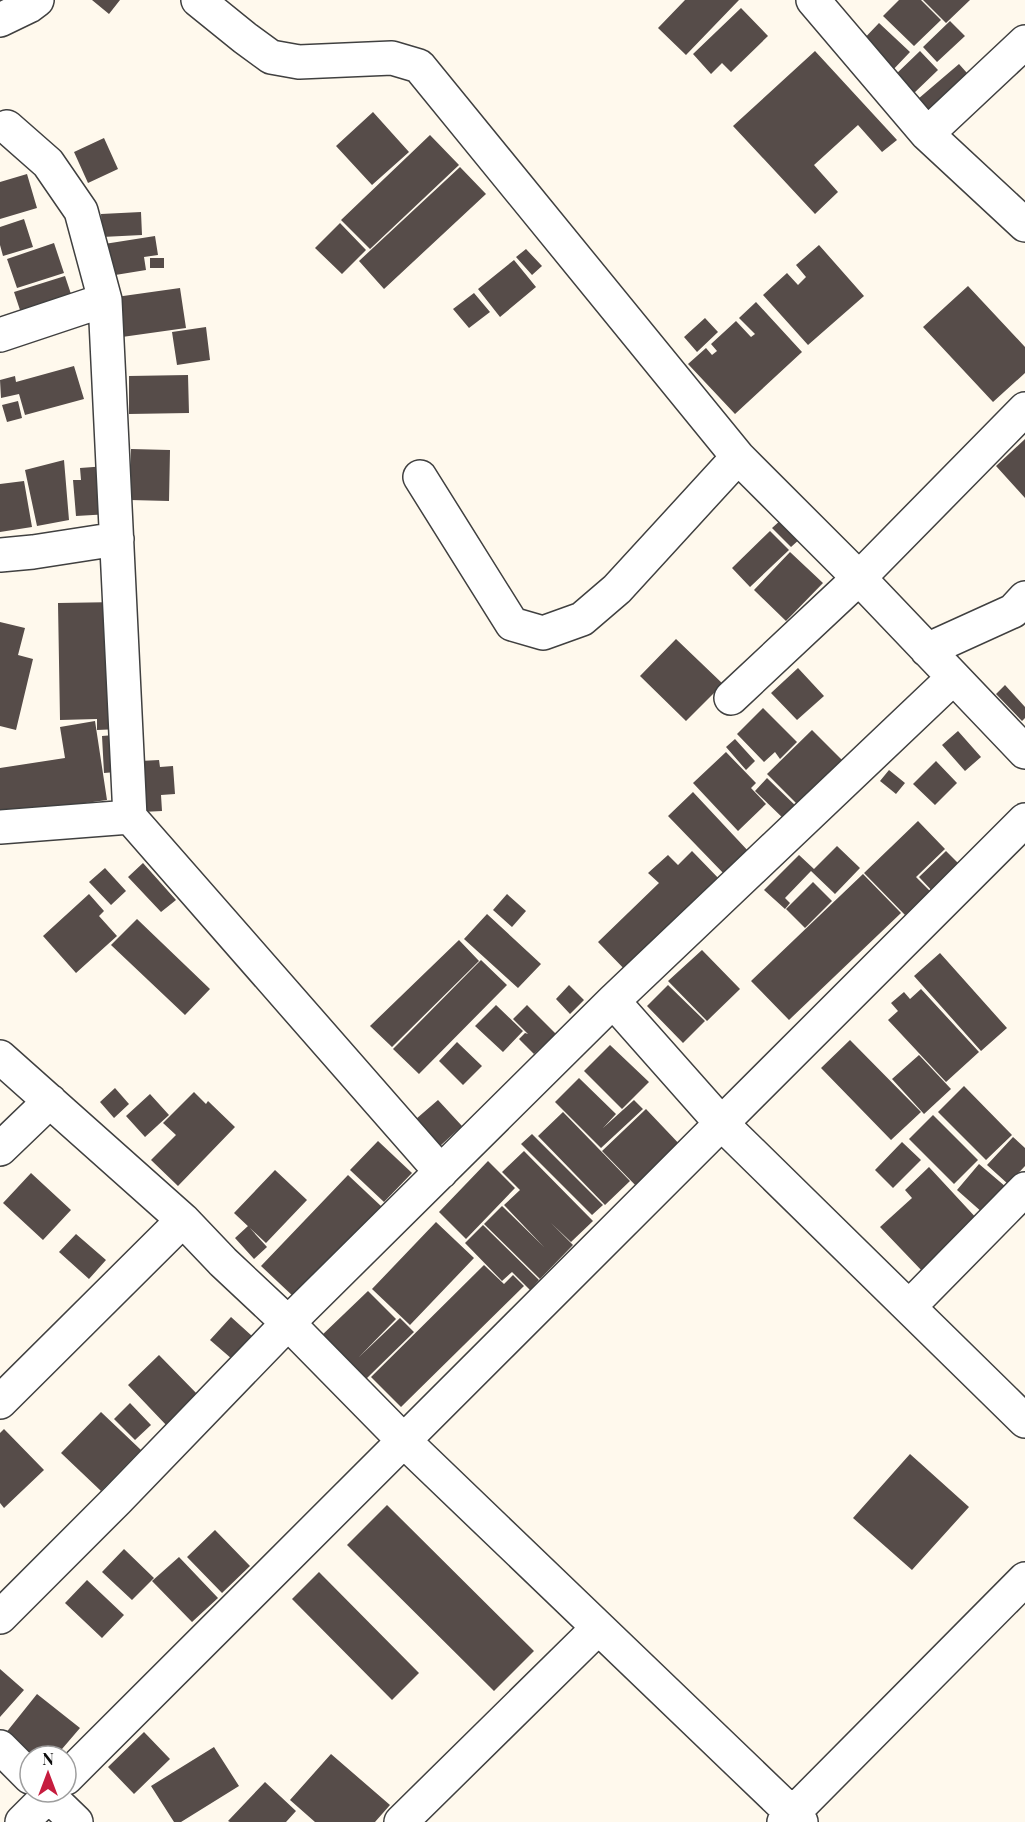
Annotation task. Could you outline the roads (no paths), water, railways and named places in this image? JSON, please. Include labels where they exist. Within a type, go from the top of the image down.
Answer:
[{"type":"street","points":[[0,20],[36,0]]},
{"type":"street","points":[[198,0],[271,57],[299,62],[392,58],[419,66],[738,457],[859,578],[1025,752]]},
{"type":"street","points":[[813,0],[927,134],[1025,225]]},
{"type":"street","points":[[927,134],[1025,42]]},
{"type":"street","points":[[2,123],[48,163],[81,211],[105,300],[130,817],[441,1172]]},
{"type":"street","points":[[0,335],[105,300]]},
{"type":"street","points":[[731,698],[859,578],[1025,409]]},
{"type":"street","points":[[420,477],[512,624],[543,633],[582,619],[617,589],[738,457]]},
{"type":"street","points":[[0,555],[117,538]]},
{"type":"street","points":[[927,650],[1013,611],[1025,598]]},
{"type":"street","points":[[0,1617],[288,1323],[613,1001],[953,678]]},
{"type":"street","points":[[0,827],[130,817]]},
{"type":"street","points":[[78,1758],[722,1124],[1025,820]]},
{"type":"street","points":[[613,1001],[722,1124],[1025,1421]]},
{"type":"street","points":[[0,1057],[183,1220],[402,1440],[792,1819],[1025,1579]]},
{"type":"street","points":[[0,1149],[50,1101]]},
{"type":"street","points":[[909,1307],[1025,1189]]},
{"type":"street","points":[[0,1402],[183,1220]]},
{"type":"street","points":[[401,1822],[598,1628]]},
{"type":"street","points":[[0,1747],[18,1762]]},
{"type":"street","points":[[22,1822],[35,1804]]},
{"type":"street","points":[[62,1804],[76,1822]]}]
